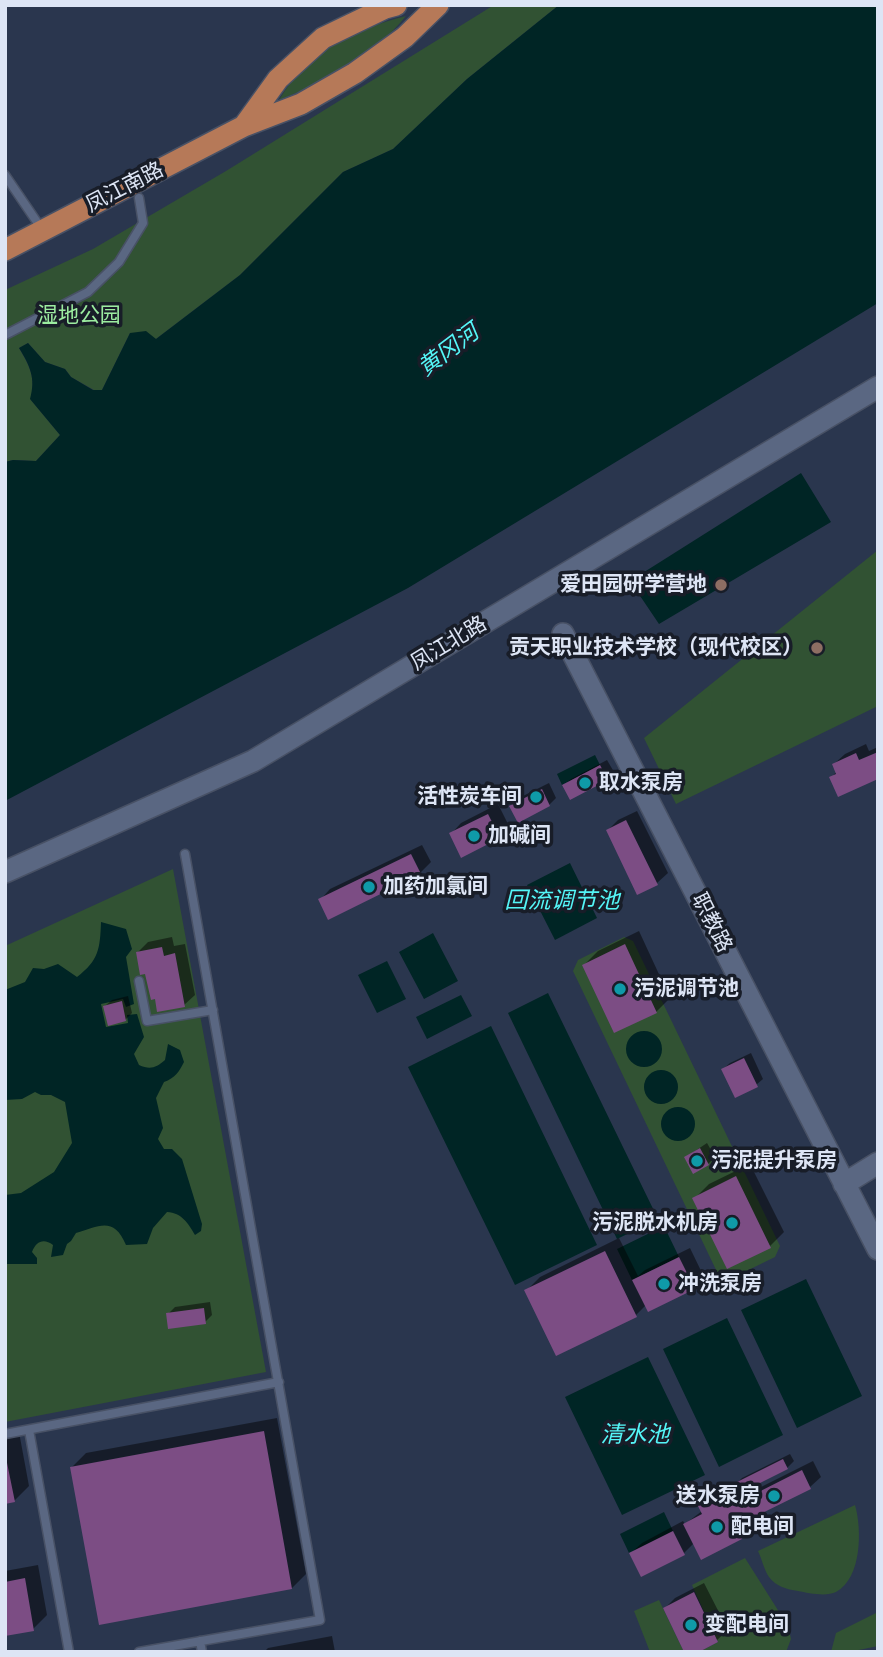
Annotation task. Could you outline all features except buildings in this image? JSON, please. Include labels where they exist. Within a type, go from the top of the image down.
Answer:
[{"type":"main road","name":"凤江南路","points":[[244,126],[278,79],[323,38],[396,5]]},
{"type":"main road","name":"凤江南路","points":[[5,250],[244,126],[300,104],[355,73],[405,37],[438,5]]},
{"type":"main road","name":"凤江北路","points":[[5,872],[253,761],[878,387]]},
{"type":"main road","name":"职教路","points":[[563,634],[878,1249]]},
{"type":"main road","points":[[845,1184],[878,1163]]},
{"type":"lane","points":[[5,175],[39,225]]},
{"type":"lane","points":[[5,335],[88,292],[119,262],[143,223],[139,198]]},
{"type":"lane","points":[[139,1652],[320,1620],[185,854]]},
{"type":"lane","points":[[139,981],[147,1021],[213,1010]]},
{"type":"lane","points":[[5,1434],[279,1382]]},
{"type":"lane","points":[[29,1430],[69,1652]]},
{"type":"lane","points":[[200,1641],[201,1652]]},
{"type":"green space","name":"湿地公园","points":[[494,5],[559,5],[467,79],[393,149],[343,172],[240,275],[156,339],[130,333],[102,390],[94,390],[71,377],[65,369],[45,362],[28,343],[19,348],[31,373],[31,400],[60,435],[36,461],[5,462],[5,290],[93,249],[226,171]]},
{"type":"green space","points":[[406,16],[379,43],[348,66],[279,100],[304,67],[333,44],[367,28]]},
{"type":"green space","name":"贡天职业技术学校（现代校区）","points":[[878,550],[878,706],[676,804],[644,738]]},
{"type":"green space","points":[[173,869],[266,1372],[5,1422],[5,946]]},
{"type":"green space","points":[[624,937],[633,941],[780,1246],[775,1257],[728,1280],[718,1274],[573,971],[578,960]]},
{"type":"green space","points":[[855,1505],[859,1527],[858,1552],[851,1576],[845,1585],[836,1592],[817,1594],[786,1588],[769,1577],[758,1551]]},
{"type":"green space","points":[[745,1558],[788,1626],[791,1639],[786,1652],[699,1652],[718,1642],[692,1585]]},
{"type":"green space","points":[[659,1600],[684,1652],[650,1652],[634,1611]]},
{"type":"green space","points":[[878,1612],[878,1646],[849,1652],[831,1652],[836,1633]]},
{"type":"water","name":"黄冈河","points":[[559,5],[878,5],[878,303],[408,588],[5,801],[5,462],[36,461],[60,435],[30,399],[31,372],[19,348],[28,343],[45,362],[65,369],[71,377],[93,390],[102,390],[130,333],[146,331],[156,339],[240,275],[343,172],[393,149],[467,79]]},
{"type":"water","points":[[801,473],[831,522],[659,624],[630,581]]},
{"type":"water","points":[[595,755],[600,765],[562,785],[557,774]]},
{"type":"water","name":"回流调节池","points":[[570,863],[597,918],[555,940],[527,885]]},
{"type":"water","points":[[101,922],[126,929],[132,949],[126,957],[134,1004],[126,1007],[123,999],[101,1004],[106,1027],[128,1023],[127,1015],[137,1014],[144,1037],[134,1054],[139,1065],[150,1068],[162,1063],[168,1044],[180,1050],[184,1062],[171,1079],[164,1082],[156,1098],[163,1128],[158,1139],[164,1149],[172,1149],[182,1159],[202,1224],[201,1231],[195,1235],[181,1217],[167,1212],[153,1228],[147,1244],[126,1245],[116,1230],[99,1226],[76,1233],[67,1244],[63,1255],[51,1257],[53,1245],[43,1241],[36,1245],[32,1252],[37,1258],[37,1264],[5,1264],[5,1195],[21,1193],[54,1172],[72,1143],[65,1102],[51,1095],[35,1092],[22,1099],[5,1100],[5,990],[25,982],[33,968],[44,969],[58,964],[77,977],[90,965],[97,953]]},
{"type":"water","points":[[433,933],[458,981],[424,999],[399,952]]},
{"type":"water","points":[[387,961],[406,999],[377,1013],[358,975]]},
{"type":"water","points":[[548,993],[658,1219],[617,1239],[508,1013]]},
{"type":"water","points":[[461,995],[472,1016],[427,1039],[416,1017]]},
{"type":"water","points":[[491,1026],[597,1245],[515,1285],[408,1067]]},
{"type":"water","points":[[644,1031],[656,1037],[662,1049],[656,1061],[644,1067],[632,1061],[626,1049],[632,1037]]},
{"type":"water","points":[[661,1070],[673,1075],[678,1087],[673,1099],[661,1104],[649,1099],[644,1087],[649,1075]]},
{"type":"water","points":[[678,1107],[690,1112],[695,1124],[690,1136],[678,1141],[666,1136],[661,1124],[666,1112]]},
{"type":"water","points":[[664,1226],[679,1257],[632,1280],[617,1249]]},
{"type":"water","points":[[806,1279],[862,1396],[797,1428],[741,1310]]},
{"type":"water","name":"清水池","points":[[727,1318],[783,1435],[719,1467],[663,1349]]},
{"type":"water","name":"清水池","points":[[648,1357],[705,1475],[622,1515],[565,1397]]},
{"type":"water","points":[[664,1512],[673,1531],[629,1553],[620,1534]]},
{"type":"place","name":"爱田园研学营地","points":[[721,585]]},
{"type":"place","name":"贡天职业技术学校（现代校区）","points":[[817,648]]},
{"type":"place","name":"取水泵房","points":[[585,783]]},
{"type":"place","name":"活性炭车间","points":[[536,797]]},
{"type":"place","name":"加碱间","points":[[474,836]]},
{"type":"place","name":"加药加氯间","points":[[369,887]]},
{"type":"place","name":"污泥调节池","points":[[620,989]]},
{"type":"place","name":"污泥提升泵房","points":[[697,1161]]},
{"type":"place","name":"污泥脱水机房","points":[[732,1223]]},
{"type":"place","name":"冲洗泵房","points":[[664,1284]]},
{"type":"place","name":"送水泵房","points":[[774,1496]]},
{"type":"place","name":"配电间","points":[[717,1527]]},
{"type":"place","name":"变配电间","points":[[691,1625]]}]
